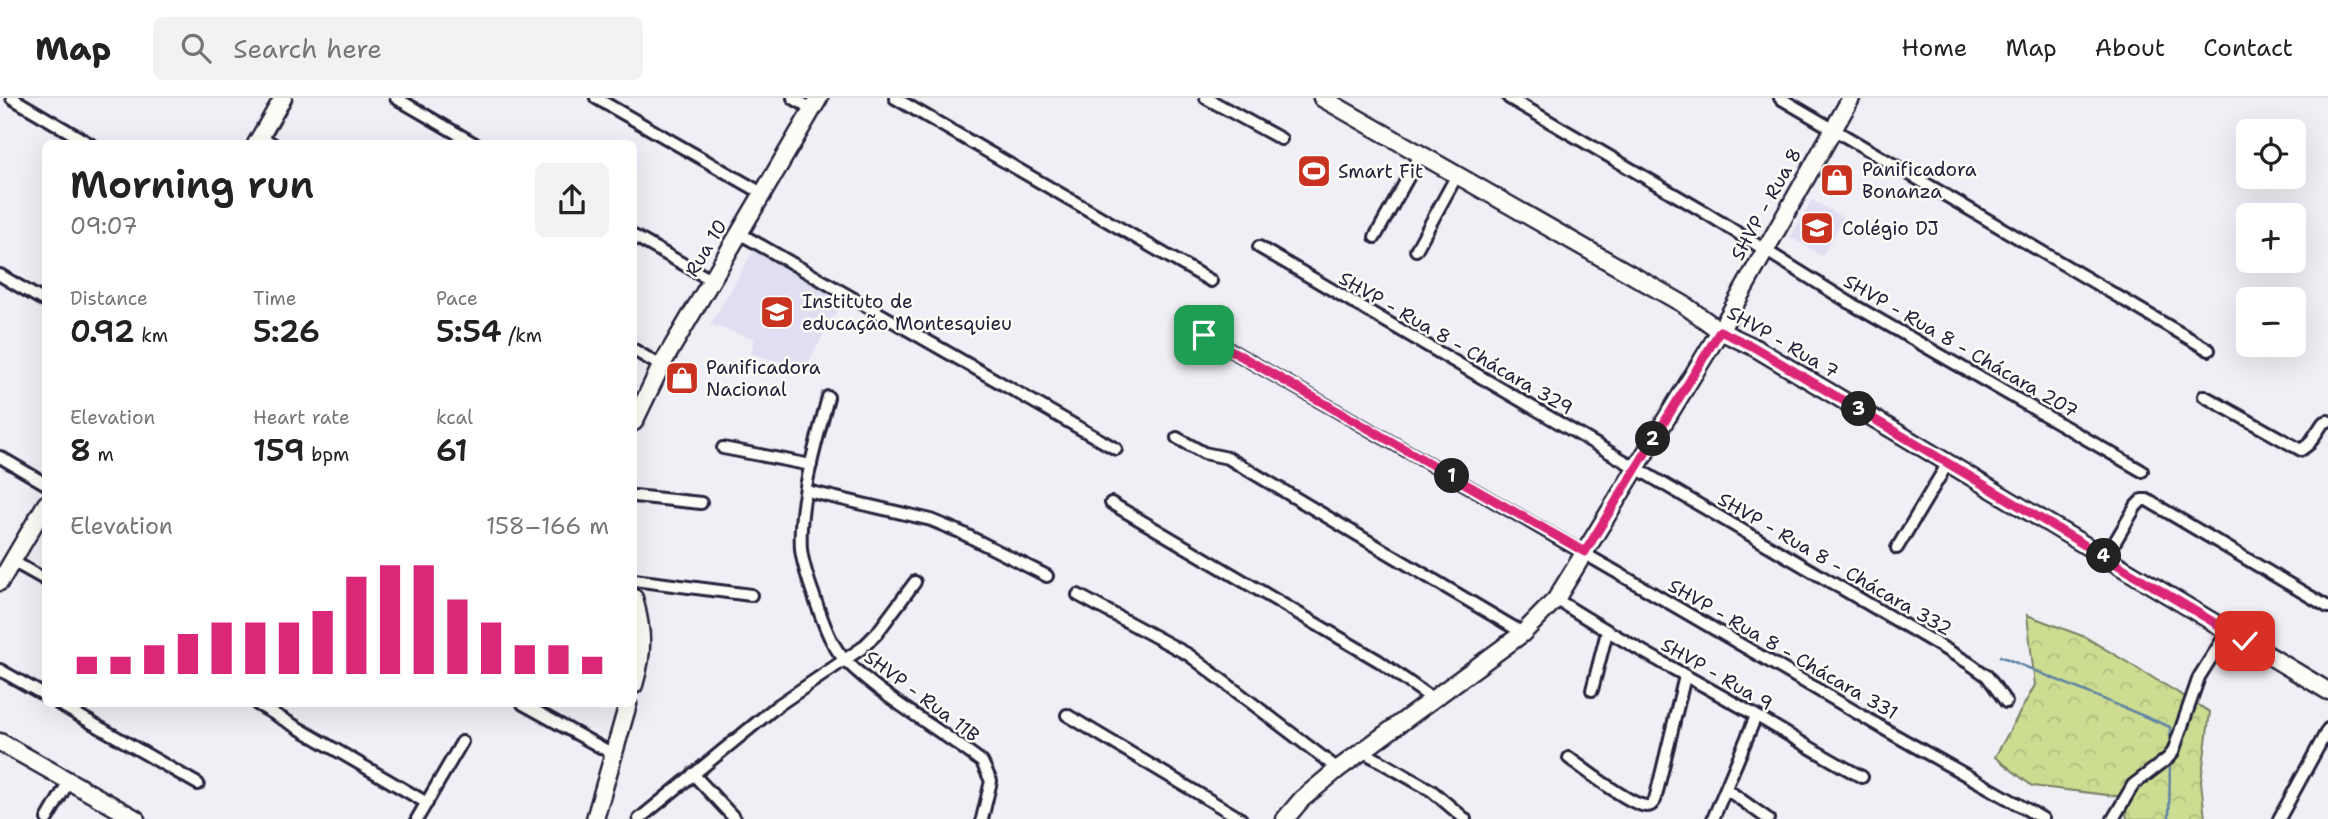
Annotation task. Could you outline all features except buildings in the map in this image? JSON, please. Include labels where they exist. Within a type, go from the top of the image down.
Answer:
[{"type":"street","points":[[12,98],[83,140]]},
{"type":"street","points":[[263,140],[282,98]]},
{"type":"street","points":[[396,98],[468,140]]},
{"type":"street","points":[[596,98],[762,193]]},
{"type":"street","points":[[793,98],[816,104]]},
{"type":"street","points":[[895,98],[1210,281]]},
{"type":"street","points":[[1206,98],[1280,139]]},
{"type":"street","name":"SHVP - Rua 7","points":[[1322,98],[1683,304],[1720,331],[1752,346],[2328,691]]},
{"type":"street","name":"SHVP - Rua 8 - Chácara 207","points":[[1509,98],[1861,309],[2142,471]]},
{"type":"street","points":[[1780,98],[2209,350]]},
{"type":"street","name":"SHVP - Rua 8","points":[[1285,819],[1302,799],[1338,769],[1523,634],[1556,599],[1720,331],[1851,98]]},
{"type":"street","name":"Rua 10","points":[[637,416],[661,366],[816,104]]},
{"type":"street","points":[[1375,237],[1421,154]]},
{"type":"street","points":[[1416,250],[1457,175]]},
{"type":"street","points":[[739,233],[1116,449]]},
{"type":"street","points":[[637,238],[711,281]]},
{"type":"street","name":"SHVP - Rua 8 - Chácara 329","points":[[1259,247],[1636,469]]},
{"type":"street","points":[[0,275],[42,300]]},
{"type":"street","name":"SHVP - Rua 8 - Chácara 331","points":[[1204,335],[1585,552],[2042,819]]},
{"type":"street","points":[[637,352],[661,366]]},
{"type":"street","points":[[2204,396],[2301,450],[2309,444],[2321,425],[2328,421]]},
{"type":"street","name":"SHVP - Rua 11B","points":[[828,397],[807,491],[801,547],[803,564],[835,648],[845,660],[982,762],[991,781],[982,819]]},
{"type":"street","points":[[1177,438],[1204,453],[1228,458],[1523,634]]},
{"type":"street","points":[[723,448],[811,465]]},
{"type":"street","points":[[0,457],[42,482]]},
{"type":"street","points":[[1897,548],[1948,463]]},
{"type":"street","name":"SHVP - Rua 8 - Chácara 332","points":[[1636,469],[1980,669],[2006,702]]},
{"type":"street","points":[[807,491],[931,520],[1047,576]]},
{"type":"street","points":[[637,496],[701,503]]},
{"type":"street","points":[[2106,557],[2136,506],[2142,500],[2147,500],[2328,607]]},
{"type":"street","points":[[1111,503],[1368,655],[1434,700]]},
{"type":"street","points":[[0,582],[42,511]]},
{"type":"street","points":[[12,561],[42,578]]},
{"type":"street","points":[[637,580],[751,595]]},
{"type":"street","points":[[639,819],[777,706],[862,649],[915,582]]},
{"type":"street","points":[[1078,595],[1189,655],[1338,769]]},
{"type":"street","name":"SHVP - Rua 9","points":[[1556,599],[1607,632],[1862,777]]},
{"type":"street","points":[[637,611],[643,636],[637,658]]},
{"type":"street","points":[[2113,819],[2133,785],[2167,759],[2172,752],[2199,677],[2228,631]]},
{"type":"street","points":[[1592,690],[1607,632]]},
{"type":"street","points":[[0,670],[42,694]]},
{"type":"street","points":[[1569,758],[1627,798],[1646,806],[1652,804],[1664,769],[1685,676]]},
{"type":"street","points":[[64,707],[198,784]]},
{"type":"street","points":[[262,707],[427,803]]},
{"type":"street","points":[[528,707],[613,754]]},
{"type":"street","points":[[595,819],[627,707]]},
{"type":"street","points":[[1067,715],[1241,819]]},
{"type":"street","points":[[1713,819],[1756,716]]},
{"type":"street","points":[[2279,819],[2328,729]]},
{"type":"street","points":[[417,819],[462,742]]},
{"type":"street","points":[[2,748],[69,781],[136,819]]},
{"type":"street","points":[[1364,752],[1432,790],[1465,819]]},
{"type":"street","points":[[693,774],[735,819]]},
{"type":"street","points":[[47,819],[69,781]]},
{"type":"street","points":[[1726,789],[1768,819]]},
{"type":"shaded area","name":"Colégio DJ","points":[[1812,200],[1844,218],[1822,256],[1790,237]]},
{"type":"shaded area","name":"Instituto de educação Montesquieu","points":[[755,248],[844,299],[801,375],[777,361],[751,354],[754,339],[710,325]]},
{"type":"green space","points":[[2027,615],[2085,637],[2210,712],[2201,781],[2205,819],[2127,819],[2124,797],[2032,786],[1995,757],[2035,685]]},
{"type":"waterway","points":[[2000,656],[2170,727],[2170,746]]},
{"type":"waterway","points":[[2169,819],[2170,760]]},
{"type":"place","name":"Smart Fit","points":[[1314,171]]},
{"type":"place","name":"Panificadora Bonanza","points":[[1837,180]]},
{"type":"place","name":"Colégio DJ","points":[[1817,228]]},
{"type":"place","name":"Instituto de educação Montesquieu","points":[[777,312]]},
{"type":"place","name":"Panificadora Nacional","points":[[682,378]]},
{"type":"route","points":[[1204,335],[1585,552],[1720,331],[1752,346],[2245,641]]}]
